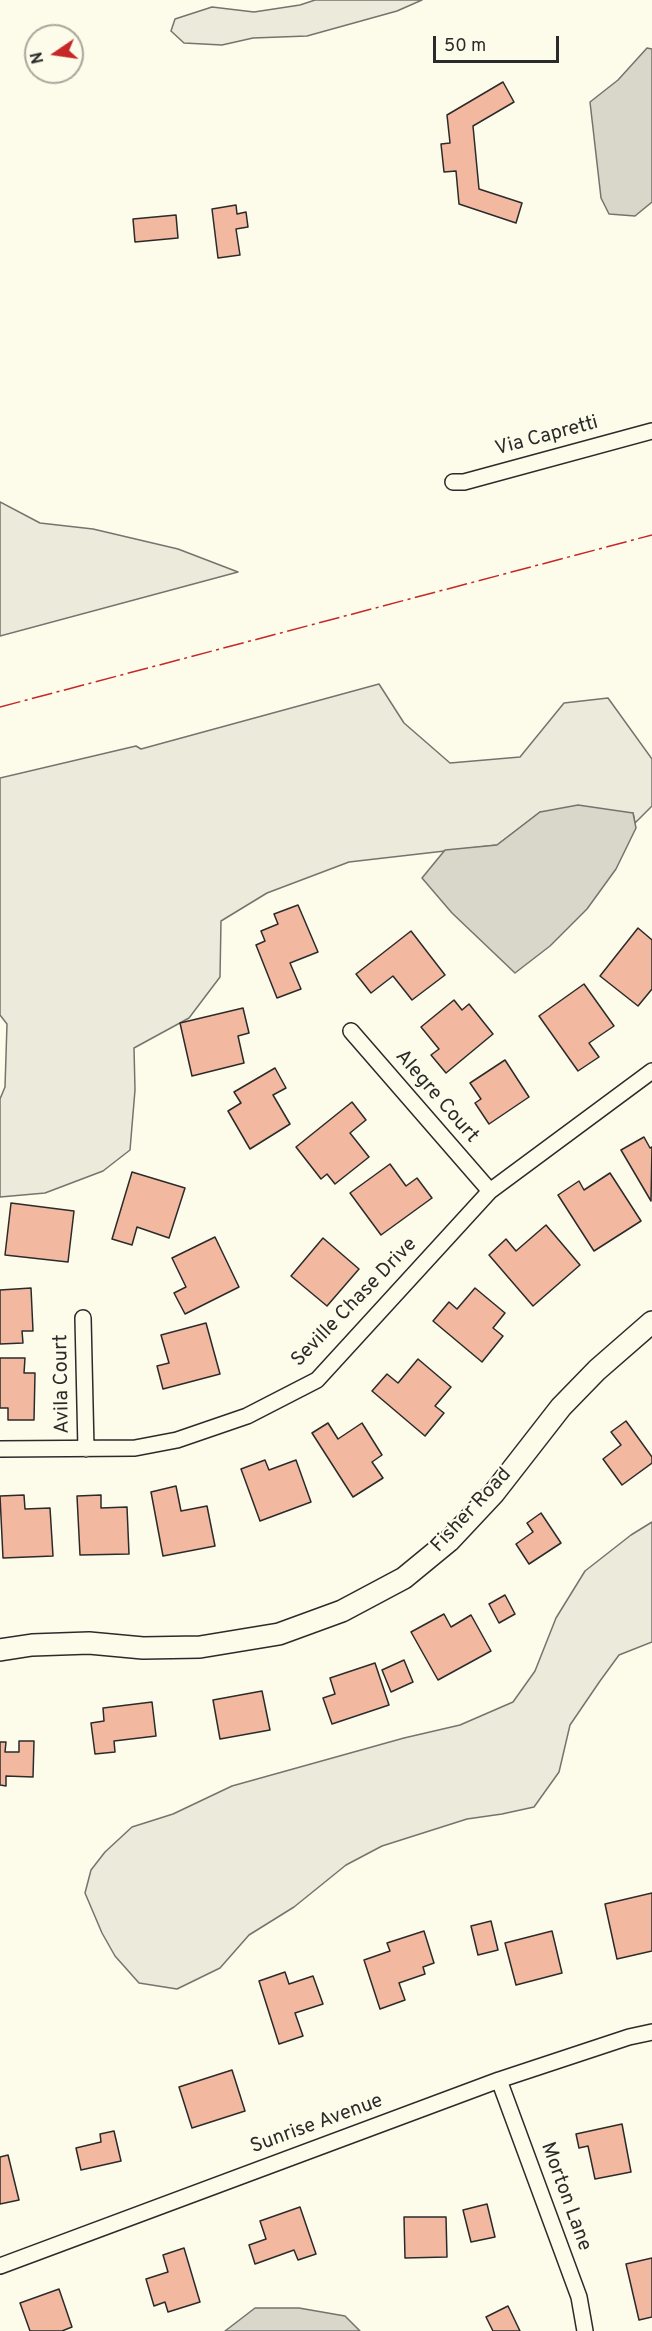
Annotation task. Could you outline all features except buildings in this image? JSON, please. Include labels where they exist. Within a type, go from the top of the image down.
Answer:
[{"type":"street","name":"Via Capretti","points":[[453,482],[464,482],[652,431]]},
{"type":"street","name":"Alegre Court","points":[[351,1031],[490,1191]]},
{"type":"street","name":"Seville Chase Drive","points":[[0,1449],[135,1448],[177,1440],[247,1416],[317,1380],[490,1191],[652,1071]]},
{"type":"street","name":"Avila Court","points":[[83,1318],[86,1449]]},
{"type":"street","name":"Fisher Road","points":[[0,1650],[88,1643],[143,1648],[200,1647],[279,1634],[342,1611],[404,1578],[449,1541],[494,1493],[561,1407],[597,1370],[652,1322]]},
{"type":"street","name":"Sunrise Avenue","points":[[0,2266],[499,2080],[629,2037],[652,2032]]},
{"type":"street","name":"Morton Lane","points":[[499,2080],[579,2297],[585,2331]]},
{"type":"shaded area","points":[[315,0],[422,0],[397,11],[307,36],[253,38],[222,45],[184,43],[171,31],[175,19],[212,7],[254,12],[300,5]]},
{"type":"shaded area","points":[[647,48],[652,49],[652,202],[635,216],[609,214],[601,198],[590,102],[618,80]]},
{"type":"shaded area","points":[[0,502],[40,523],[93,529],[178,549],[238,572],[0,636]]},
{"type":"shaded area","points":[[379,684],[404,723],[450,763],[520,757],[564,703],[608,698],[652,759],[652,806],[635,823],[633,813],[540,812],[497,845],[349,862],[267,893],[221,921],[220,977],[189,1018],[134,1048],[135,1090],[130,1150],[103,1171],[45,1193],[0,1197],[0,1099],[5,1087],[7,1024],[0,1015],[0,778],[136,746],[141,749]]},
{"type":"shaded area","points":[[578,805],[633,813],[636,828],[616,869],[587,909],[550,946],[515,973],[452,913],[422,878],[445,850],[497,845],[540,812]]},
{"type":"shaded area","points":[[652,1522],[652,1642],[619,1655],[600,1681],[570,1725],[559,1772],[534,1807],[467,1819],[382,1846],[346,1865],[294,1907],[249,1935],[220,1968],[177,1989],[139,1983],[115,1956],[102,1933],[85,1893],[91,1870],[105,1852],[132,1827],[173,1814],[232,1786],[404,1738],[460,1725],[513,1702],[535,1671],[556,1618],[585,1571],[631,1535]]},
{"type":"shaded area","points":[[255,2308],[299,2308],[345,2316],[360,2331],[225,2331]]},
{"type":"power","points":[[0,707],[652,535]]}]
